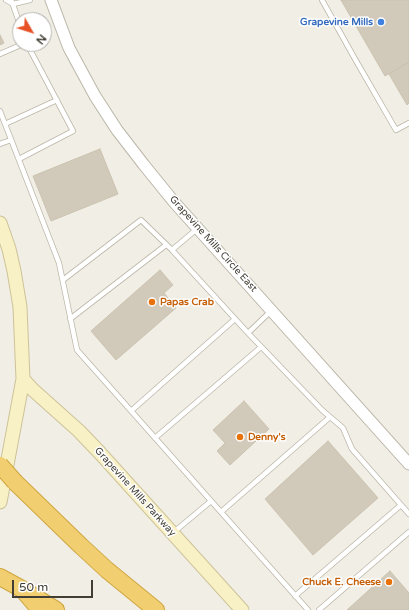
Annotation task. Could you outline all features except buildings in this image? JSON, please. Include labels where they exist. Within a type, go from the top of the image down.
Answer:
[{"type":"highway","points":[[0,465],[15,482],[81,546],[107,570],[156,610]]},
{"type":"highway","points":[[0,577],[56,610]]},
{"type":"highway","points":[[22,589],[40,610]]},
{"type":"main road","points":[[0,223],[9,249],[20,307],[23,379],[0,502]]},
{"type":"main road","name":"Grapevine Mills Parkway","points":[[23,379],[32,389],[79,431],[242,610]]},
{"type":"street","name":"Grapevine Mills Circle East","points":[[51,0],[69,48],[95,96],[144,165],[198,228],[409,464]]},
{"type":"lane","points":[[6,0],[12,2],[30,0]]},
{"type":"lane","points":[[322,0],[396,130],[409,123]]},
{"type":"lane","points":[[12,2],[15,12]]},
{"type":"lane","points":[[0,54],[12,49]]},
{"type":"lane","points":[[19,159],[73,131],[31,52]]},
{"type":"lane","points":[[5,124],[57,100]]},
{"type":"lane","points":[[0,111],[59,263],[77,350],[308,610]]},
{"type":"lane","points":[[0,144],[11,140]]},
{"type":"lane","points":[[63,280],[141,220],[172,250],[261,347],[322,410],[343,428],[352,449],[408,511]]},
{"type":"lane","points":[[172,250],[198,228]]},
{"type":"lane","points":[[70,318],[166,244]]},
{"type":"lane","points":[[248,333],[272,310]]},
{"type":"lane","points":[[131,411],[235,319]]},
{"type":"lane","points":[[154,438],[261,347]]},
{"type":"lane","points":[[221,512],[330,417]]},
{"type":"lane","points":[[173,533],[210,501]]},
{"type":"lane","points":[[295,596],[401,505]]},
{"type":"lane","points":[[319,610],[409,532]]},
{"type":"place","name":"Grapevine Mills","points":[[381,22]]},
{"type":"place","name":"Papas Crab","points":[[152,302]]},
{"type":"place","name":"Denny's","points":[[240,437]]},
{"type":"place","name":"Chuck E. Cheese","points":[[389,582]]}]
